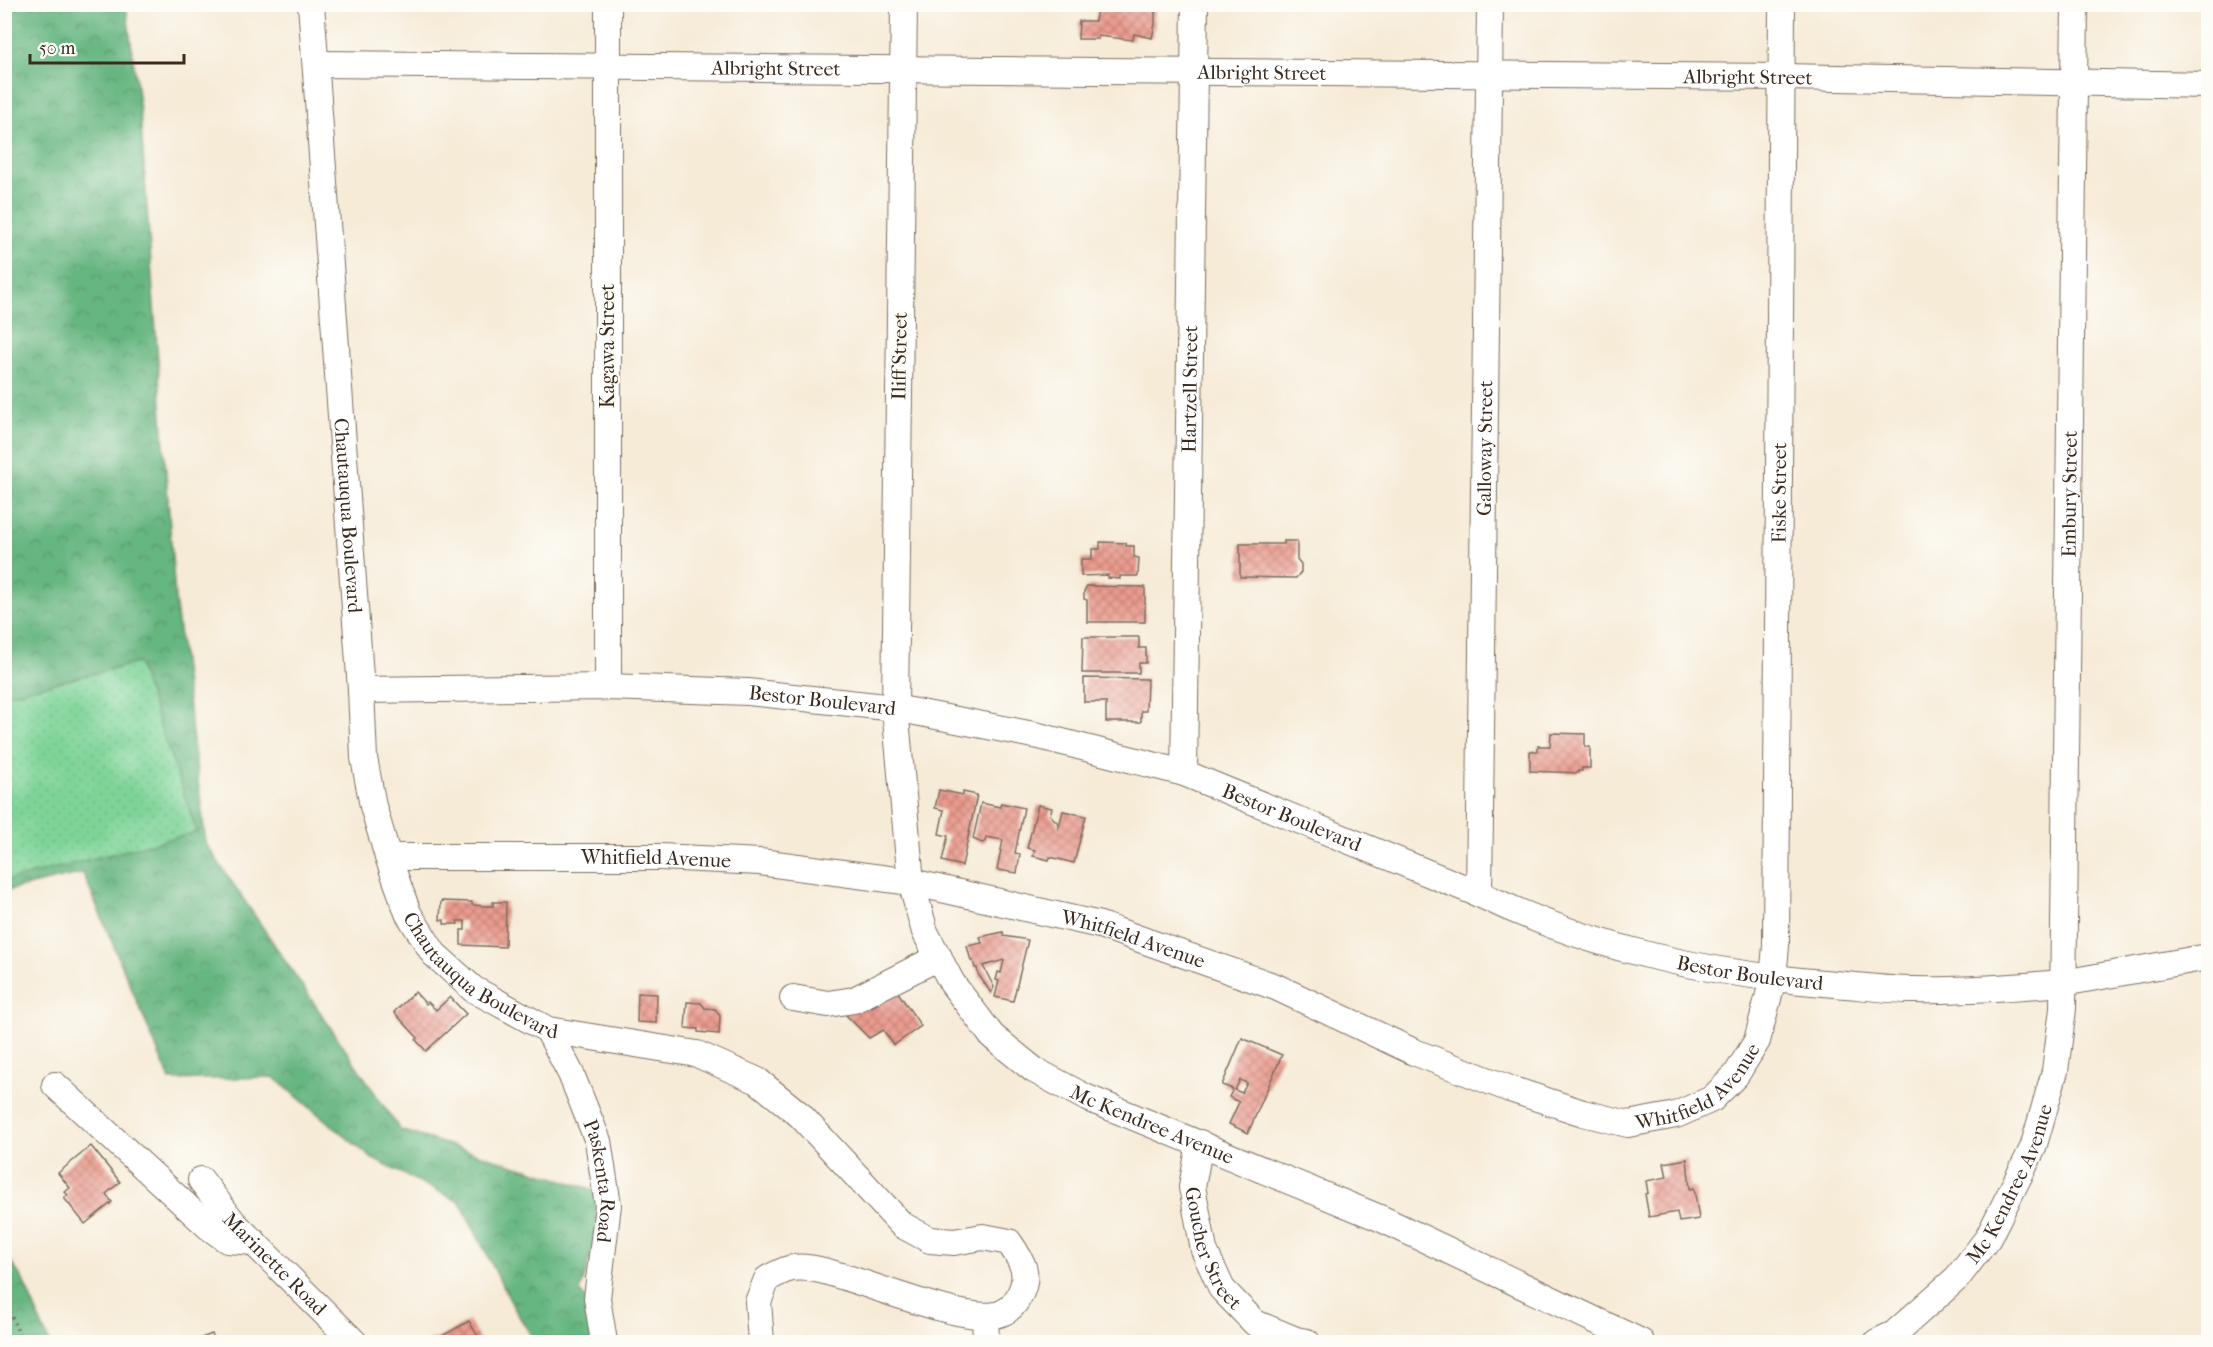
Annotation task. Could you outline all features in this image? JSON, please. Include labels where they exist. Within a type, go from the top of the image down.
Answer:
[{"type":"street","name":"Chautauqua Boulevard","points":[[311,4],[364,758],[373,806],[408,913],[434,954],[473,989],[548,1030],[697,1054],[758,1081],[800,1115],[902,1225],[930,1240],[954,1242],[983,1237],[1009,1242],[1023,1263],[1025,1284],[1016,1302],[1003,1313],[985,1316]]},
{"type":"street","name":"Kagawa Street","points":[[608,4],[608,687]]},
{"type":"street","name":"Iliff Street","points":[[895,708],[904,4]]},
{"type":"street","name":"Hartzell Street","points":[[1184,773],[1195,4]]},
{"type":"street","name":"Galloway Street","points":[[1479,894],[1490,4]]},
{"type":"street","name":"Fiske Street","points":[[1773,979],[1776,934],[1782,4]]},
{"type":"street","name":"Embury Street","points":[[2063,983],[2075,4]]},
{"type":"street","name":"Albright Street","points":[[316,64],[1781,77],[2208,85]]},
{"type":"street","name":"Bestor Boulevard","points":[[361,690],[608,687],[748,692],[895,708],[1039,736],[1184,773],[1479,894],[1522,915],[1598,942],[1682,964],[1773,979],[1912,990],[2063,983],[2208,957]]},
{"type":"street","name":"Mc Kendree Avenue","points":[[895,708],[911,882],[925,932],[952,983],[992,1036],[1034,1070],[1085,1097],[1382,1220],[1641,1342]]},
{"type":"street","name":"Whitfield Avenue","points":[[388,857],[682,858],[760,862],[911,882],[1100,925],[1276,987],[1414,1052],[1499,1085],[1583,1113],[1628,1124],[1676,1115],[1712,1099],[1736,1075],[1757,1041],[1773,979]]},
{"type":"street","points":[[793,998],[828,1004],[854,1000],[939,957]]},
{"type":"street","name":"Mc Kendree Avenue","points":[[1877,1342],[1894,1334],[1957,1278],[1988,1238],[2033,1148],[2055,1071],[2063,1009],[2063,983]]},
{"type":"street","name":"Paskenta Road","points":[[548,1030],[571,1074],[598,1141],[608,1205],[597,1298],[604,1342]]},
{"type":"street","points":[[55,1085],[209,1227],[227,1240],[254,1242]]},
{"type":"street","name":"Goucher Street","points":[[1200,1143],[1192,1187],[1204,1250],[1222,1289],[1255,1323],[1296,1340],[1307,1342]]},
{"type":"street","name":"Marinette Road","points":[[201,1180],[233,1222],[354,1342]]},
{"type":"street","points":[[761,1342],[758,1302],[767,1279],[787,1268],[815,1269],[932,1306],[985,1316],[986,1342]]},
{"type":"path","points":[[4,1301],[23,1342]]},
{"type":"green space","points":[[4,5],[126,5],[140,111],[175,598],[206,844],[400,1130],[595,1190],[597,1233],[580,1292],[619,1342],[535,1342],[514,1308],[460,1202],[373,1159],[273,1077],[170,1080],[83,873],[5,891]]},
{"type":"green space","points":[[138,663],[197,832],[5,881],[5,695]]},
{"type":"green space","points":[[4,1251],[23,1280],[49,1342],[5,1342]]},
{"type":"building","points":[[1111,5],[1155,5],[1152,38],[1134,34],[1133,40],[1098,36],[1098,39],[1078,39],[1079,21],[1095,21],[1097,9],[1110,11]]},
{"type":"building","points":[[1284,541],[1297,541],[1297,559],[1301,564],[1301,572],[1296,578],[1240,577],[1240,544],[1284,544]]},
{"type":"building","points":[[1100,542],[1126,543],[1126,546],[1134,546],[1134,557],[1139,558],[1138,576],[1120,576],[1120,579],[1108,578],[1108,575],[1081,576],[1081,559],[1092,559],[1092,549],[1100,549]]},
{"type":"building","points":[[1087,586],[1145,587],[1145,622],[1087,622],[1087,600],[1084,599],[1084,591]]},
{"type":"building","points":[[1083,637],[1139,637],[1139,648],[1146,648],[1146,663],[1139,663],[1139,673],[1082,673]]},
{"type":"building","points":[[1084,678],[1147,679],[1146,711],[1141,711],[1141,722],[1106,722],[1106,702],[1084,702]]},
{"type":"building","points":[[1551,733],[1585,734],[1585,747],[1590,747],[1590,768],[1582,768],[1582,771],[1578,773],[1530,771],[1530,751],[1538,751],[1538,746],[1550,746]]},
{"type":"building","points":[[939,790],[963,795],[963,792],[977,795],[962,866],[942,861],[948,836],[939,834],[944,810],[935,808]]},
{"type":"building","points":[[981,803],[1000,807],[1001,803],[1024,808],[1015,853],[1020,854],[1017,873],[997,870],[1003,840],[986,837],[985,842],[982,843],[973,839]]},
{"type":"building","points":[[1038,805],[1052,808],[1050,815],[1058,823],[1058,830],[1063,811],[1086,816],[1074,863],[1050,857],[1049,860],[1033,856],[1035,850],[1027,848]]},
{"type":"building","points":[[441,901],[472,902],[472,905],[486,906],[493,906],[493,902],[506,902],[505,947],[461,945],[461,930],[465,930],[465,921],[457,921],[458,924],[444,924],[444,920],[440,920]]},
{"type":"building","points":[[1003,932],[1004,936],[1028,940],[1013,1001],[995,997],[999,981],[996,980],[998,972],[1001,973],[1004,960],[983,966],[994,987],[991,993],[971,961],[967,946],[982,943],[980,937]]},
{"type":"building","points":[[897,991],[921,1026],[894,1045],[883,1030],[869,1038],[844,1013],[870,1004],[872,1007]]},
{"type":"building","points":[[415,992],[426,1004],[428,1002],[436,1010],[450,997],[466,1014],[426,1051],[416,1040],[418,1038],[394,1012]]},
{"type":"building","points":[[638,993],[657,994],[656,1023],[637,1022]]},
{"type":"building","points":[[687,1002],[701,1003],[705,1008],[715,1009],[720,1016],[719,1034],[685,1028]]},
{"type":"building","points":[[1242,1038],[1282,1055],[1248,1133],[1229,1124],[1239,1102],[1229,1097],[1233,1089],[1222,1085]],"holes":[[[1240,1080],[1247,1083],[1242,1093],[1235,1090]]]},
{"type":"building","points":[[91,1146],[120,1182],[106,1194],[112,1202],[85,1224],[64,1198],[68,1195],[65,1192],[70,1188],[58,1173]]},
{"type":"building","points":[[1687,1159],[1690,1189],[1694,1188],[1699,1219],[1679,1222],[1677,1212],[1649,1217],[1645,1194],[1648,1193],[1646,1181],[1667,1177],[1664,1163]]},
{"type":"building","points":[[469,1321],[481,1342],[427,1342],[434,1338],[435,1340]]},
{"type":"building","points":[[212,1334],[216,1342],[191,1342]]}]
